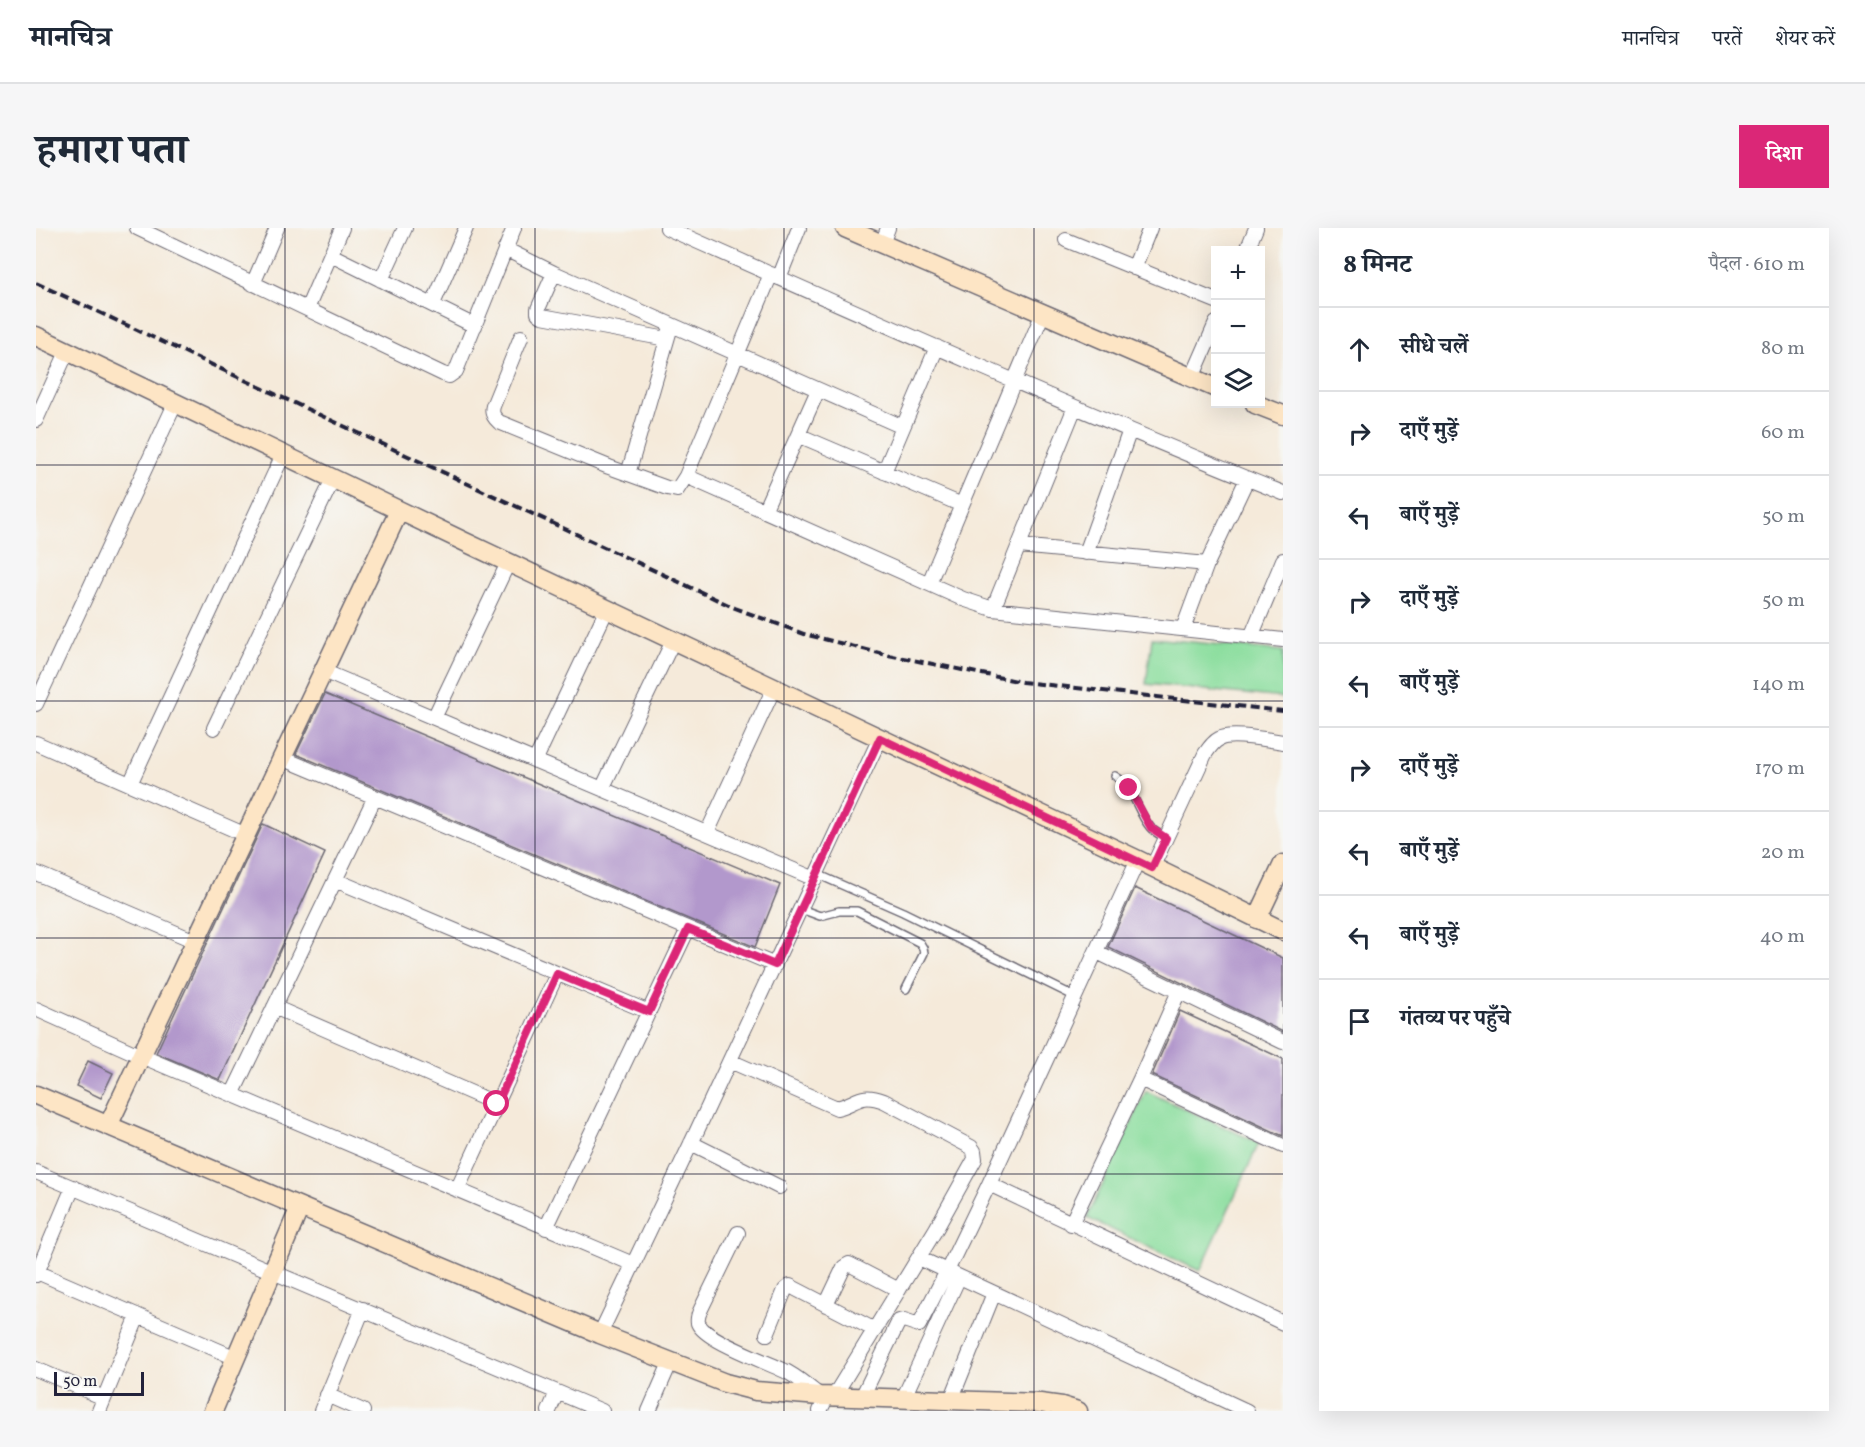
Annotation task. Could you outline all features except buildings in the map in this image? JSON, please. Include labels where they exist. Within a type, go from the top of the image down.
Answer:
[{"type":"street","points":[[137,228],[446,375],[456,371],[514,228]]},
{"type":"street","points":[[307,309],[342,228]]},
{"type":"street","points":[[381,280],[405,228]]},
{"type":"street","points":[[433,304],[466,228]]},
{"type":"street","points":[[668,228],[1014,381],[1283,493]]},
{"type":"street","points":[[521,337],[492,406],[495,419],[628,474],[677,490],[686,476],[738,354],[799,228]]},
{"type":"street","points":[[845,228],[885,236],[1043,312],[1211,386]]},
{"type":"street","points":[[1134,268],[1150,228]]},
{"type":"street","points":[[1248,246],[1256,228]]},
{"type":"street","points":[[252,284],[273,229]]},
{"type":"street","points":[[1065,240],[1213,300]]},
{"type":"street","points":[[505,249],[554,273],[903,427]]},
{"type":"street","points":[[331,255],[475,326]]},
{"type":"street","points":[[554,273],[538,309],[538,313],[542,316],[667,339]]},
{"type":"street","points":[[929,584],[1043,312]]},
{"type":"street","points":[[628,474],[671,325]]},
{"type":"street","points":[[1192,378],[1211,333]]},
{"type":"street","points":[[36,336],[1283,931]]},
{"type":"street","points":[[884,472],[937,347]]},
{"type":"street","points":[[36,420],[67,352]]},
{"type":"street","points":[[764,511],[818,390]]},
{"type":"street","points":[[36,704],[175,404]]},
{"type":"street","points":[[1265,406],[1281,409]]},
{"type":"street","points":[[993,609],[1075,407]]},
{"type":"street","points":[[1086,553],[1130,430]]},
{"type":"street","points":[[798,435],[962,505]]},
{"type":"street","points":[[130,784],[283,455]]},
{"type":"street","points":[[686,476],[929,584],[993,609],[1283,640]]},
{"type":"street","points":[[214,728],[333,479]]},
{"type":"street","points":[[1183,629],[1207,564],[1247,479]]},
{"type":"street","points":[[108,1126],[399,511]]},
{"type":"street","points":[[1019,546],[1207,564]]},
{"type":"street","points":[[1251,637],[1283,560]]},
{"type":"street","points":[[434,718],[508,563]]},
{"type":"street","points":[[535,761],[607,609]]},
{"type":"street","points":[[602,789],[673,640]]},
{"type":"street","points":[[323,671],[706,833],[816,876]]},
{"type":"street","points":[[706,833],[774,688]]},
{"type":"street","points":[[903,1399],[989,1184],[1076,996],[1145,864],[1166,838],[1205,754],[1220,738],[1232,736],[1283,742]]},
{"type":"street","points":[[600,1334],[880,738]]},
{"type":"street","points":[[36,743],[246,835]]},
{"type":"street","points":[[282,758],[775,965]]},
{"type":"street","points":[[232,1095],[375,797]]},
{"type":"street","points":[[1257,919],[1283,864]]},
{"type":"street","points":[[36,873],[195,941]]},
{"type":"street","points":[[335,880],[649,1012]]},
{"type":"street","points":[[546,1228],[688,929]]},
{"type":"street","points":[[1097,952],[1283,1042]]},
{"type":"street","points":[[458,1190],[557,974]]},
{"type":"street","points":[[1071,1224],[1179,991]]},
{"type":"street","points":[[274,1007],[497,1104]]},
{"type":"street","points":[[36,1026],[39,1010],[232,1095],[633,1264]]},
{"type":"street","points":[[730,1061],[837,1108],[863,1097],[876,1098],[974,1151],[975,1160],[919,1258],[875,1330],[825,1400]]},
{"type":"street","points":[[1140,1079],[1283,1146]]},
{"type":"street","points":[[36,1095],[600,1334],[670,1363],[741,1388],[825,1400],[862,1397],[951,1400],[1039,1407],[1062,1406],[1078,1411]]},
{"type":"street","points":[[691,1143],[779,1187]]},
{"type":"street","points":[[36,1172],[603,1411]]},
{"type":"street","points":[[989,1184],[1283,1323]]},
{"type":"street","points":[[73,1188],[37,1274],[236,1358]]},
{"type":"street","points":[[213,1411],[300,1207]]},
{"type":"street","points":[[738,1233],[701,1309],[699,1325],[733,1348],[791,1374],[825,1400]]},
{"type":"street","points":[[919,1258],[1247,1411]]},
{"type":"street","points":[[826,1305],[844,1267],[849,1264],[899,1290]]},
{"type":"street","points":[[862,1397],[899,1321],[904,1320],[919,1325],[953,1274]]},
{"type":"street","points":[[767,1334],[785,1290],[790,1286],[875,1330]]},
{"type":"street","points":[[951,1400],[994,1293]]},
{"type":"street","points":[[321,1411],[363,1309]]},
{"type":"street","points":[[99,1411],[138,1316]]},
{"type":"street","points":[[650,1411],[670,1363]]},
{"type":"street","points":[[36,1369],[104,1398]]},
{"type":"street","points":[[549,1411],[557,1392]]},
{"type":"street","points":[[327,1395],[363,1411]]},
{"type":"lane","points":[[1114,776],[1134,794],[1151,828],[1166,838]]},
{"type":"lane","points":[[816,876],[903,912],[1076,996]]},
{"type":"lane","points":[[801,909],[820,916],[839,911],[857,911],[920,943],[924,953],[906,989]]},
{"type":"green space","points":[[1152,638],[1283,651],[1283,698],[1146,684]]},
{"type":"green space","points":[[1146,1091],[1259,1143],[1200,1271],[1087,1218]]},
{"type":"railway","points":[[36,283],[735,608],[804,634],[883,654],[1022,682],[1283,711]]},
{"type":"route","points":[[497,1104],[557,974],[649,1012],[688,929],[775,965],[880,738],[1152,868],[1166,838],[1151,828],[1129,788]]}]
